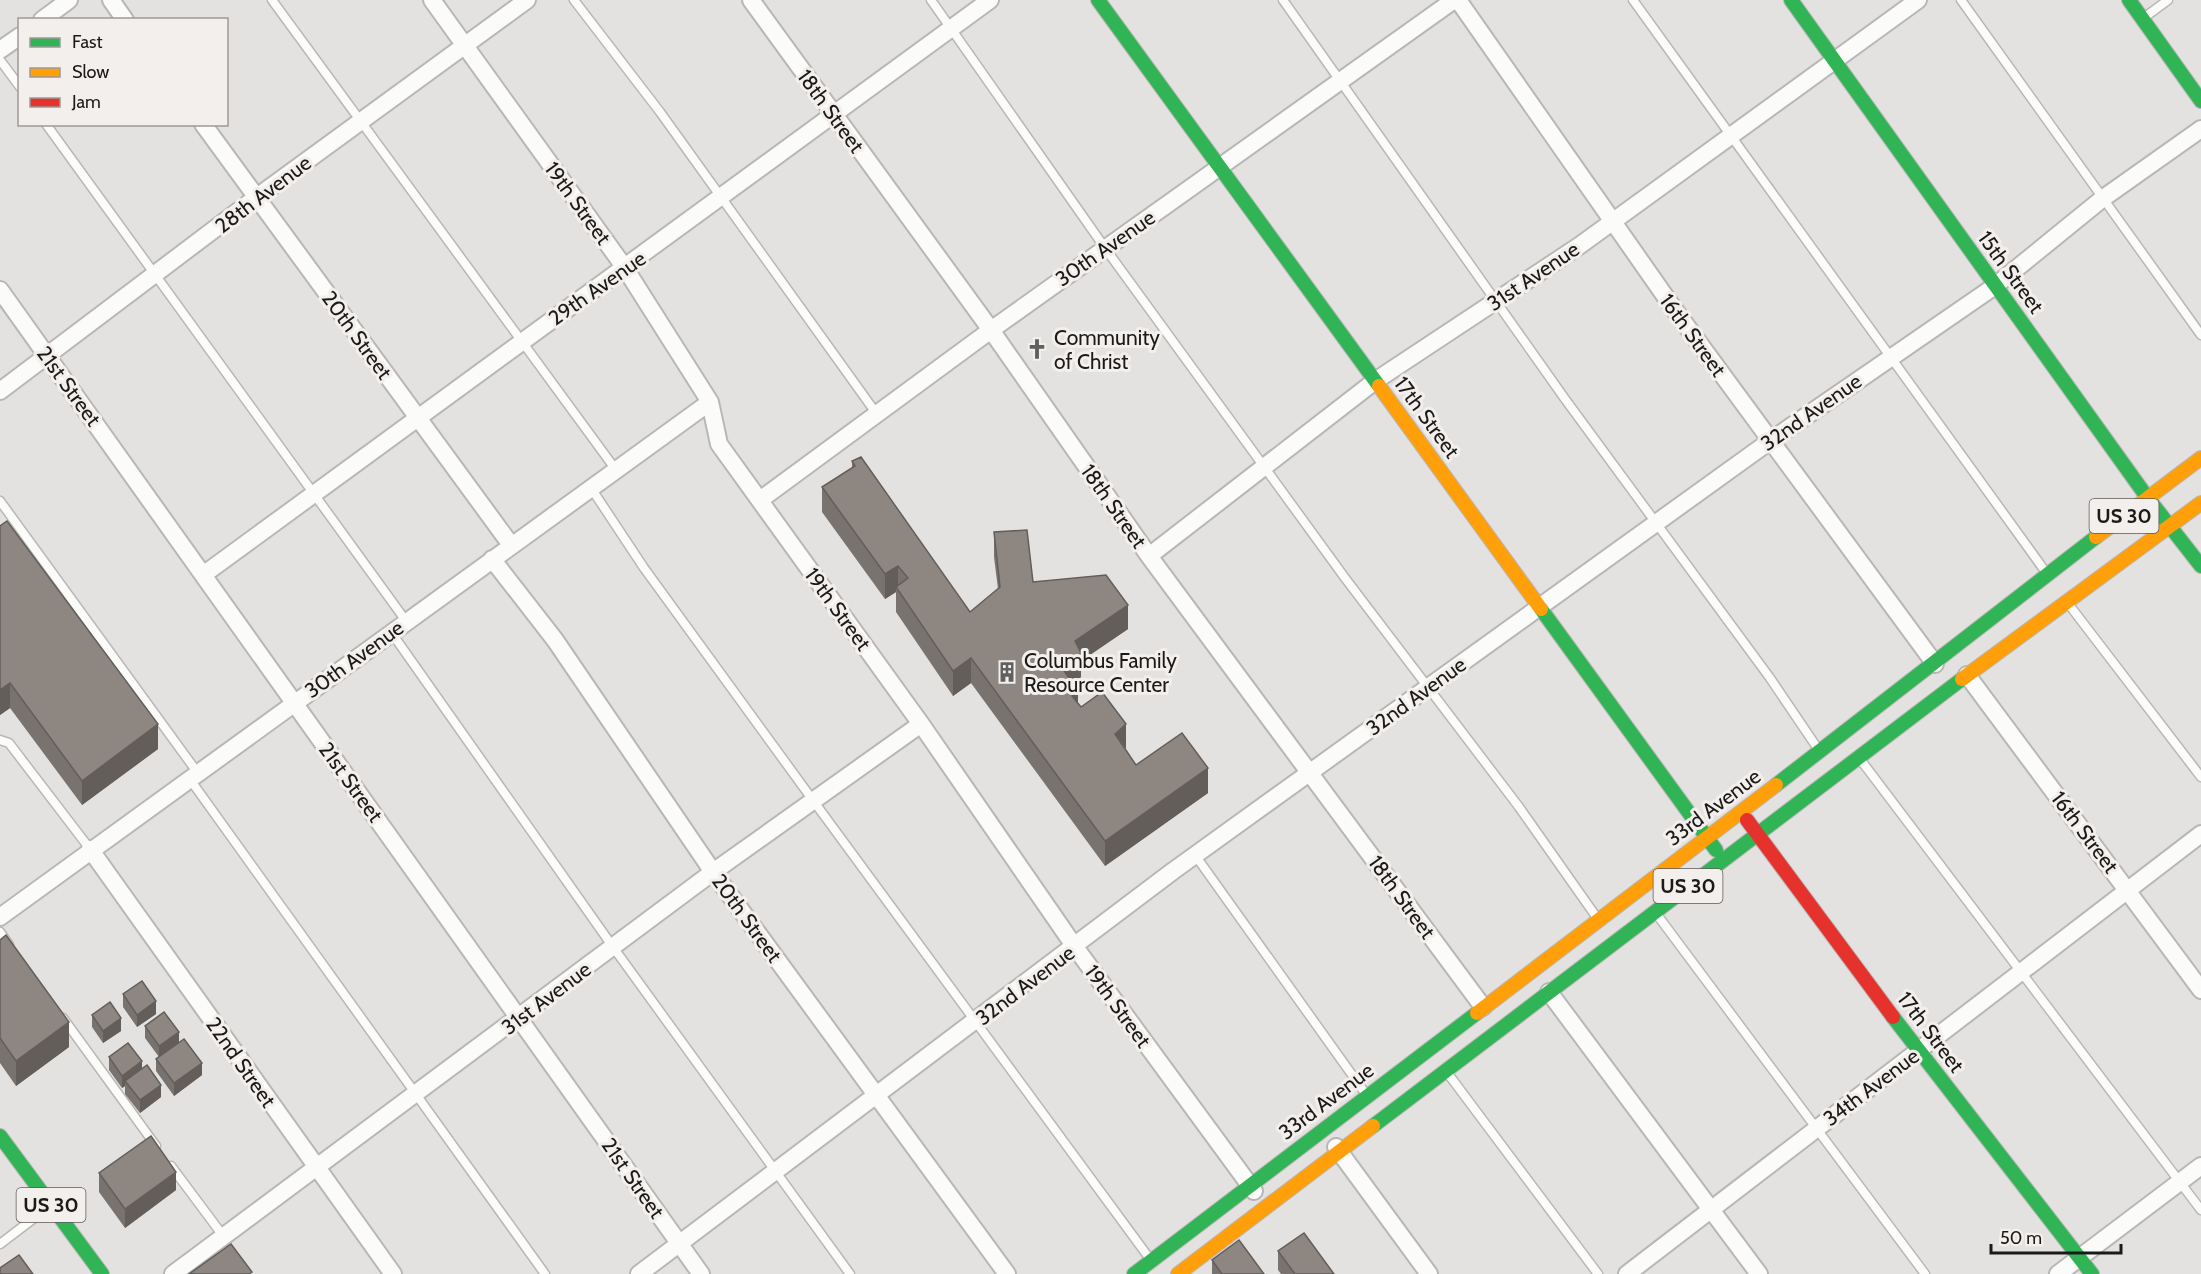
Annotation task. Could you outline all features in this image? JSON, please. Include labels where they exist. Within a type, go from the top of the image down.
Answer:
[{"type":"main road","name":"17th Street","points":[[1098,0],[1723,860]]},
{"type":"main road","name":"15th Street","points":[[1791,0],[2147,497],[2201,566]]},
{"type":"main road","points":[[2129,0],[2201,101]]},
{"type":"main road","name":"33rd Avenue","points":[[1134,1274],[2049,577],[2147,497],[2201,458]]},
{"type":"main road","name":"US 30","points":[[1178,1274],[1234,1238],[1267,1207],[1757,833],[2066,600],[2201,503]]},
{"type":"main road","name":"17th Street","points":[[1740,812],[1918,1052],[2092,1274]]},
{"type":"main road","name":"US 30","points":[[0,1136],[102,1274]]},
{"type":"street","points":[[45,18],[69,0]]},
{"type":"street","points":[[111,0],[124,18]]},
{"type":"street","name":"19th Street","points":[[432,0],[625,268],[710,402],[719,444],[921,724],[1075,947],[1267,1207]]},
{"type":"street","name":"28th Avenue","points":[[0,391],[257,197],[527,0]]},
{"type":"street","name":"18th Street","points":[[752,0],[991,330],[1149,556],[1483,1007]]},
{"type":"street","name":"29th Avenue","points":[[204,575],[312,493],[625,268],[990,0]]},
{"type":"street","name":"30th Avenue","points":[[760,500],[876,413],[1105,248],[1456,0]]},
{"type":"street","name":"16th Street","points":[[1456,0],[1770,441],[1935,664]]},
{"type":"street","name":"31st Avenue","points":[[1149,556],[1375,381],[1613,221],[1731,138],[1918,0]]},
{"type":"street","points":[[0,50],[18,37]]},
{"type":"street","name":"20th Street","points":[[204,126],[511,545]]},
{"type":"street","name":"32nd Avenue","points":[[639,1274],[1195,855],[1770,441],[1995,286],[2102,199],[2201,129]]},
{"type":"street","name":"21st Street","points":[[0,290],[701,1274]]},
{"type":"street","name":"30th Avenue","points":[[0,917],[90,849],[710,402]]},
{"type":"street","name":"20th Street","points":[[492,559],[555,640],[713,872],[1006,1274]]},
{"type":"street","name":"16th Street","points":[[1967,675],[2201,990]]},
{"type":"street","name":"31st Avenue","points":[[173,1274],[227,1241],[316,1168],[713,872],[812,799],[921,724]]},
{"type":"street","name":"34th Avenue","points":[[1627,1274],[2201,834]]},
{"type":"street","name":"22nd Street","points":[[90,849],[393,1274]]},
{"type":"street","points":[[1549,992],[1760,1274]]},
{"type":"street","points":[[1322,1130],[1429,1274]]},
{"type":"street","points":[[2058,1274],[2201,1166]]},
{"type":"lane","points":[[272,0],[616,470]]},
{"type":"lane","points":[[574,0],[660,112],[876,413]]},
{"type":"lane","points":[[931,0],[1105,248],[1264,467],[1519,807],[1599,920]]},
{"type":"lane","points":[[1283,0],[1496,300],[1770,678],[1820,752]]},
{"type":"lane","points":[[1633,0],[2049,577]]},
{"type":"lane","points":[[1961,0],[2201,335]]},
{"type":"lane","points":[[2142,19],[2168,0]]},
{"type":"lane","points":[[0,60],[18,84]]},
{"type":"lane","points":[[47,126],[406,621]]},
{"type":"lane","points":[[591,488],[644,568],[975,1023],[1152,1261]]},
{"type":"lane","points":[[0,501],[545,1274]]},
{"type":"lane","points":[[2066,600],[2201,777]]},
{"type":"lane","points":[[391,632],[613,947],[850,1274]]},
{"type":"lane","points":[[0,740],[9,743],[90,849]]},
{"type":"lane","points":[[1858,757],[2201,1210]]},
{"type":"lane","points":[[1195,855],[1367,1095]]},
{"type":"lane","points":[[1655,911],[1925,1274]]},
{"type":"lane","points":[[0,932],[14,951]]},
{"type":"lane","points":[[55,1007],[227,1241]]},
{"type":"lane","points":[[1446,1071],[1598,1274]]},
{"type":"lane","points":[[0,1244],[52,1205]]},
{"type":"building","name":"Columbus Family Resource Center","points":[[861,457],[970,612],[1000,587],[994,532],[1027,530],[1033,582],[1106,575],[1128,605],[1075,641],[1081,653],[1062,668],[1078,691],[1072,696],[1081,707],[1102,692],[1126,724],[1115,734],[1136,765],[1182,733],[1208,768],[1105,841],[971,658],[953,671],[896,587],[908,578],[898,566],[885,574],[822,487],[855,466],[852,461]]},
{"type":"building","points":[[7,521],[158,724],[82,781],[10,683],[0,690],[0,526]]},
{"type":"building","points":[[6,935],[69,1022],[16,1061],[0,1038],[0,940]]},
{"type":"building","points":[[142,981],[156,1001],[137,1015],[123,994]]},
{"type":"building","points":[[110,1002],[121,1018],[103,1031],[92,1015]]},
{"type":"building","points":[[164,1012],[179,1032],[159,1046],[145,1026]]},
{"type":"building","points":[[184,1039],[202,1063],[174,1083],[156,1059]]},
{"type":"building","points":[[128,1043],[142,1061],[122,1076],[109,1057]]},
{"type":"building","points":[[147,1065],[161,1085],[140,1100],[125,1081]]},
{"type":"building","points":[[151,1136],[176,1172],[125,1209],[99,1173]]},
{"type":"building","points":[[1304,1233],[1334,1274],[1295,1274],[1278,1251]]},
{"type":"building","points":[[1239,1240],[1264,1274],[1222,1274],[1212,1260]]},
{"type":"building","points":[[231,1244],[252,1272],[249,1274],[189,1274]]},
{"type":"building","points":[[19,1255],[33,1274],[0,1274],[0,1268]]},
{"type":"traffic: fast","points":[[1098,0],[1379,386]]},
{"type":"traffic: fast","points":[[1791,0],[2147,497],[2201,566]]},
{"type":"traffic: fast","points":[[2129,0],[2201,101]]},
{"type":"traffic: fast","points":[[1776,785],[2096,537]]},
{"type":"traffic: fast","points":[[1541,609],[1716,850]]},
{"type":"traffic: fast","points":[[1373,1126],[1962,679]]},
{"type":"traffic: fast","points":[[1134,1274],[1477,1013]]},
{"type":"traffic: fast","points":[[1893,1017],[2092,1274]]},
{"type":"traffic: fast","points":[[0,1136],[102,1274]]},
{"type":"traffic: slow","points":[[1379,386],[1541,609]]},
{"type":"traffic: slow","points":[[2096,537],[2201,458]]},
{"type":"traffic: slow","points":[[1962,679],[2201,503]]},
{"type":"traffic: slow","points":[[1477,1013],[1776,785]]},
{"type":"traffic: slow","points":[[1178,1274],[1373,1126]]},
{"type":"traffic: jam","points":[[1747,820],[1893,1017]]},
{"type":"place","name":"Community of Christ","points":[[1037,349]]},
{"type":"place","name":"Columbus Family Resource Center","points":[[1007,672]]}]
